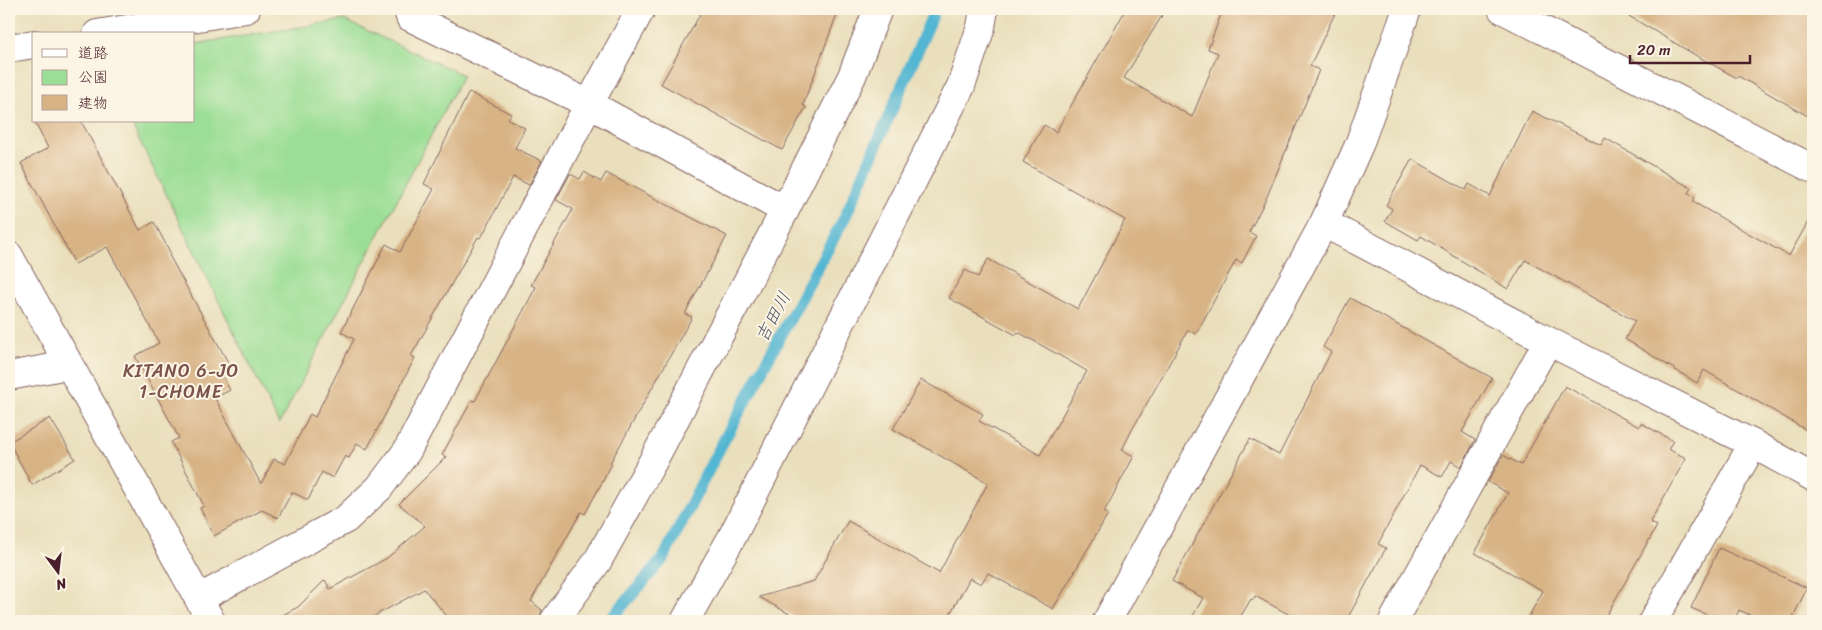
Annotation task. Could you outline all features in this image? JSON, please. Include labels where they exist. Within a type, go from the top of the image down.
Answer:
[{"type":"street","points":[[109,32],[246,9]]},
{"type":"street","points":[[408,9],[410,17],[589,104],[785,210]]},
{"type":"street","points":[[9,256],[206,610],[346,519],[379,488],[407,451],[589,104],[641,9]]},
{"type":"street","points":[[554,621],[597,562],[785,210],[852,76],[878,9]]},
{"type":"street","points":[[685,621],[732,537],[961,86],[981,28],[984,9]]},
{"type":"street","points":[[1107,621],[1324,223],[1359,145],[1408,9]]},
{"type":"street","points":[[1502,9],[1813,169]]},
{"type":"street","points":[[9,48],[32,44]]},
{"type":"street","points":[[1324,223],[1548,341],[1753,444],[1813,477]]},
{"type":"street","points":[[1393,621],[1548,341]]},
{"type":"street","points":[[9,376],[68,365]]},
{"type":"street","points":[[1653,621],[1753,444]]},
{"type":"green space","points":[[344,20],[463,75],[279,424],[130,122],[195,122],[195,44]]},
{"type":"building","points":[[703,9],[839,9],[803,105],[806,107],[782,150],[661,84]]},
{"type":"building","points":[[1126,9],[1166,9],[1124,78],[1192,117],[1218,53],[1208,49],[1223,9],[1337,9],[1310,66],[1319,70],[1266,199],[1249,232],[1256,236],[1242,263],[1236,260],[1196,334],[1188,330],[1132,430],[1122,450],[1134,456],[1104,512],[1108,514],[1053,609],[988,573],[981,584],[970,578],[946,621],[802,621],[759,597],[814,581],[848,521],[939,573],[988,483],[893,429],[921,380],[983,414],[979,421],[1040,455],[1087,371],[1018,332],[1016,335],[949,298],[965,270],[978,277],[988,259],[1078,309],[1125,220],[1023,162],[1044,125],[1056,132]]},
{"type":"building","points":[[1617,9],[1813,9],[1813,119],[1738,76],[1737,78],[1697,56]]},
{"type":"building","points":[[469,92],[511,114],[508,119],[525,128],[515,148],[542,161],[529,185],[513,177],[481,238],[478,237],[411,356],[415,358],[367,449],[357,443],[349,458],[345,456],[333,478],[322,472],[308,500],[292,492],[278,518],[262,510],[214,536],[200,508],[204,506],[171,442],[179,438],[135,356],[159,343],[107,247],[75,264],[21,163],[48,148],[35,122],[82,122],[140,230],[154,222],[171,254],[169,255],[229,364],[219,370],[230,390],[215,398],[261,484],[274,459],[285,464],[310,414],[315,417],[354,339],[341,332],[386,244],[400,252],[434,189],[424,184]]},
{"type":"building","points":[[1532,111],[1601,145],[1605,138],[1691,188],[1688,193],[1695,197],[1693,202],[1789,256],[1813,213],[1813,434],[1704,370],[1697,383],[1625,339],[1635,321],[1525,260],[1508,289],[1421,236],[1418,240],[1385,221],[1392,209],[1386,205],[1412,159],[1466,190],[1469,184],[1490,196]]},
{"type":"building","points":[[584,172],[601,182],[606,173],[727,236],[685,314],[692,317],[610,463],[612,464],[585,514],[581,512],[531,601],[542,610],[539,621],[451,621],[424,589],[365,621],[271,621],[298,607],[325,580],[330,589],[387,558],[425,526],[399,504],[446,457],[442,455],[472,400],[475,401],[536,287],[531,285],[573,209],[556,200],[570,174],[580,179]]},
{"type":"building","points":[[1350,298],[1492,378],[1462,432],[1475,440],[1461,467],[1451,461],[1442,477],[1420,465],[1378,544],[1386,548],[1346,621],[1301,621],[1255,596],[1253,600],[1251,599],[1238,621],[1190,621],[1203,598],[1172,581],[1250,439],[1279,455],[1331,352],[1323,347]]},
{"type":"building","points":[[1565,386],[1639,427],[1641,423],[1673,441],[1668,449],[1686,458],[1650,522],[1657,526],[1603,621],[1526,621],[1543,591],[1475,553],[1508,493],[1488,482],[1503,455],[1521,465]]},
{"type":"building","points":[[50,418],[75,459],[32,485],[9,442]]},
{"type":"building","points":[[1719,548],[1807,588],[1791,621],[1763,621],[1739,610],[1734,621],[1721,621],[1691,608]]},
{"type":"waterway","name":"吉田川","points":[[609,621],[663,559],[716,455],[846,215],[932,17],[933,9]]},
{"type":"district","name":"KITANO 6-JO 1-CHOME","points":[[181,381]]}]
